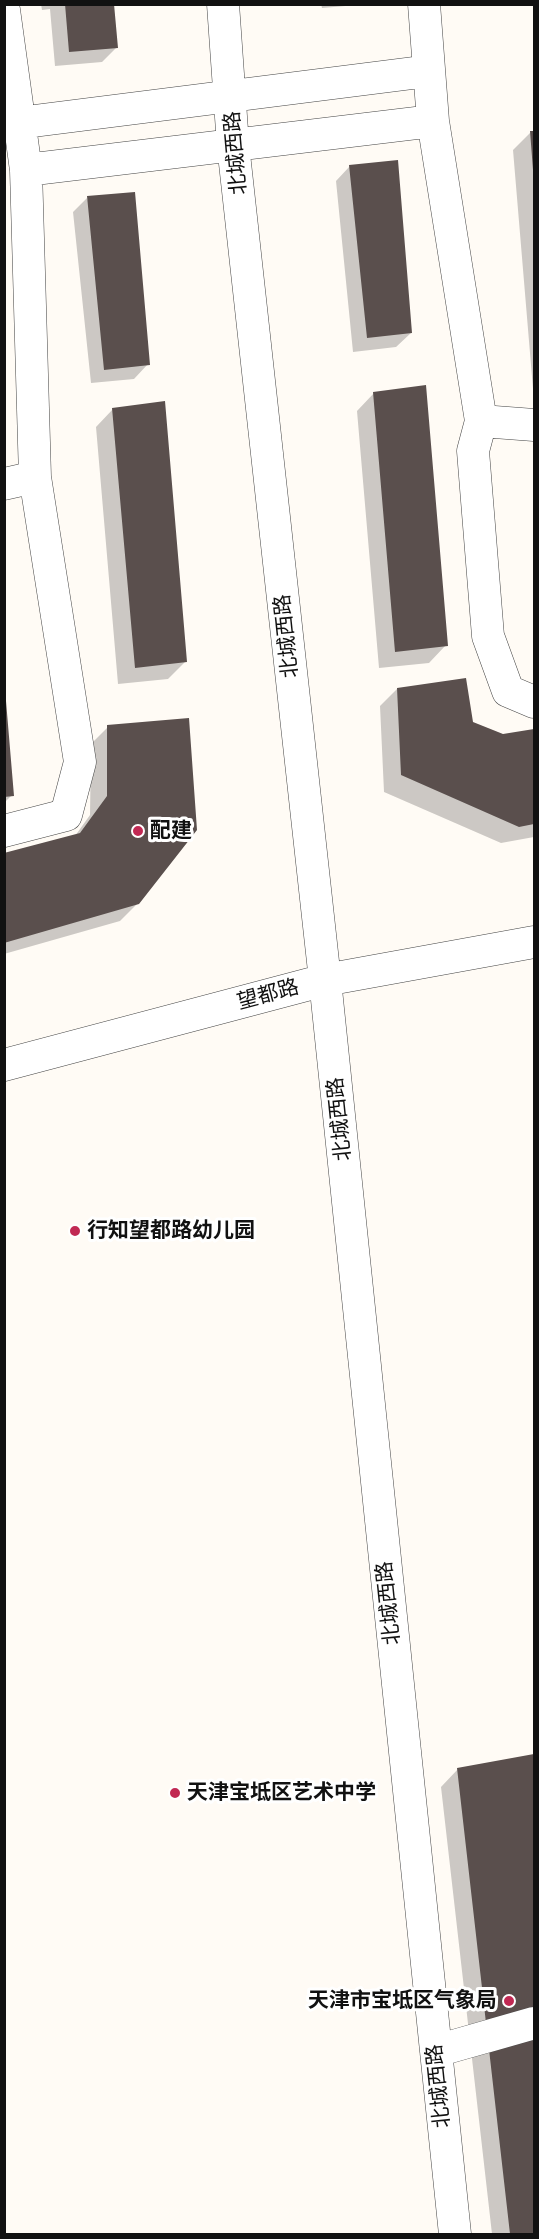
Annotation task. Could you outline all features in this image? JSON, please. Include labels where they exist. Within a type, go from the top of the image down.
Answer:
[{"type":"street","name":"北城西路","points":[[223,4],[233,145],[325,980],[455,2235]]},
{"type":"street","points":[[424,4],[433,121],[481,421],[473,451],[488,636],[508,691],[534,702]]},
{"type":"street","points":[[4,10],[26,171],[35,477],[80,762],[66,815],[4,831]]},
{"type":"street","points":[[18,123],[429,71]]},
{"type":"street","points":[[26,171],[433,121]]},
{"type":"street","points":[[481,421],[534,425]]},
{"type":"street","points":[[4,484],[35,477]]},
{"type":"street","name":"望都路","points":[[4,1065],[325,980],[534,942]]},
{"type":"street","points":[[436,2051],[534,2023]]},
{"type":"building","points":[[65,4],[114,4],[118,48],[69,52]]},
{"type":"building","points":[[530,131],[534,131],[534,170],[533,170]]},
{"type":"building","points":[[398,160],[412,333],[367,338],[349,165]]},
{"type":"building","points":[[135,192],[150,365],[104,370],[87,196]]},
{"type":"building","points":[[426,385],[448,646],[395,652],[373,392]]},
{"type":"building","points":[[165,401],[187,662],[135,668],[112,408]]},
{"type":"building","points":[[466,678],[473,722],[503,734],[534,729],[534,824],[519,827],[401,775],[397,688]]},
{"type":"building","points":[[4,701],[6,701],[14,796],[4,797]]},
{"type":"building","name":"配建","points":[[189,718],[197,830],[139,904],[4,943],[4,853],[80,833],[107,796],[107,725]]},
{"type":"building","name":"天津市宝坻区气象局","points":[[534,1754],[534,2234],[510,2234],[457,1768]]},
{"type":"place","name":"配建","points":[[138,831]]},
{"type":"place","name":"行知望都路幼儿园","points":[[75,1231]]},
{"type":"place","name":"天津宝坻区艺术中学","points":[[175,1793]]},
{"type":"place","name":"天津市宝坻区气象局","points":[[509,2001]]}]
